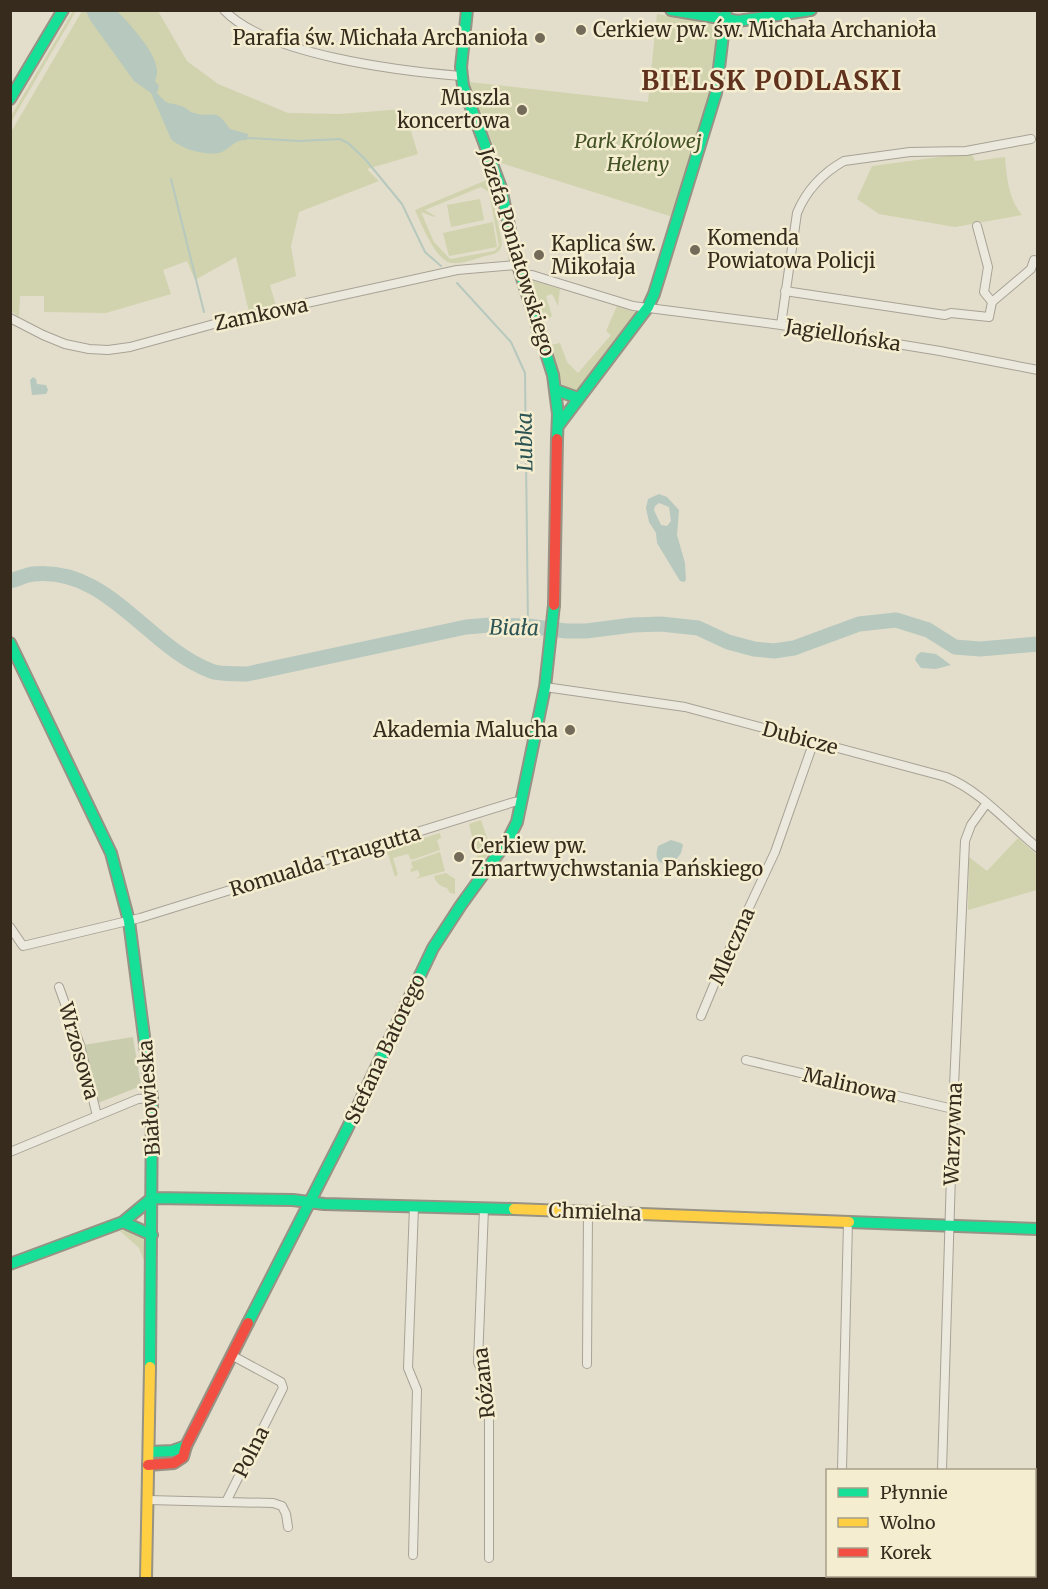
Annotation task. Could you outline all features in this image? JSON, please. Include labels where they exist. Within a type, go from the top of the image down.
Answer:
[{"type":"street","points":[[10,99],[63,10]]},
{"type":"street","points":[[224,10],[242,25],[269,39],[321,54],[406,70],[461,76]]},
{"type":"street","name":"Józefa Poniatowskiego","points":[[467,10],[461,76],[468,103],[499,179],[519,270],[556,390],[558,426]]},
{"type":"street","points":[[671,10],[725,15],[746,20],[811,10]]},
{"type":"street","points":[[558,426],[648,307],[654,294],[716,93],[725,15]]},
{"type":"street","points":[[781,325],[797,213],[804,197],[835,166],[844,161],[910,152],[966,151],[1031,139]]},
{"type":"street","points":[[977,226],[988,267],[984,292],[992,302]]},
{"type":"street","points":[[785,291],[945,315],[951,313],[989,317],[992,302],[1031,269],[1034,260]]},
{"type":"street","name":"Zamkowa","points":[[10,318],[65,344],[108,350],[130,347],[225,321],[457,270],[519,270],[633,306],[648,307]]},
{"type":"street","name":"Jagiellońska","points":[[648,307],[781,325],[940,351],[1038,370]]},
{"type":"street","points":[[556,390],[578,398]]},
{"type":"street","name":"Stefana Batorego","points":[[148,1465],[167,1464],[183,1456],[186,1446],[360,1104],[433,948],[460,904],[508,840],[517,822],[545,687],[554,604],[558,426]]},
{"type":"street","name":"Białowieska","points":[[10,643],[111,854],[129,921],[152,1098],[146,1578]]},
{"type":"street","name":"Dubicze","points":[[545,687],[685,707],[946,777],[957,782],[986,804],[1036,846]]},
{"type":"street","name":"Mleczna","points":[[701,1016],[775,852],[814,741]]},
{"type":"street","name":"Romualda Traugutta","points":[[10,927],[23,946],[129,921],[522,801]]},
{"type":"street","name":"Warzywna","points":[[942,1469],[965,842],[971,825],[986,804]]},
{"type":"street","name":"Wrzosowa","points":[[59,987],[80,1045],[97,1116]]},
{"type":"street","name":"Malinowa","points":[[746,1060],[954,1109]]},
{"type":"street","name":"Wrzosowa","points":[[10,1152],[138,1099],[152,1098]]},
{"type":"street","points":[[10,1264],[123,1222],[152,1198]]},
{"type":"street","name":"Chmielna","points":[[152,1198],[293,1200],[324,1204],[1038,1229]]},
{"type":"street","points":[[413,1555],[417,1390],[408,1368],[414,1206]]},
{"type":"street","name":"Różana","points":[[484,1208],[478,1362],[489,1389],[489,1558]]},
{"type":"street","points":[[587,1364],[588,1212]]},
{"type":"street","points":[[123,1222],[152,1235]]},
{"type":"street","points":[[842,1469],[848,1222]]},
{"type":"street","name":"Polna","points":[[148,1500],[226,1502],[283,1388],[281,1382],[233,1356]]},
{"type":"street","points":[[149,1452],[172,1451],[186,1446]]},
{"type":"street","points":[[226,1502],[273,1503],[282,1506],[288,1527]]},
{"type":"street","points":[[1036,1554],[1038,1505]]},
{"type":"green space","points":[[73,11],[76,11],[11,122],[11,116]]},
{"type":"green space","points":[[82,11],[158,11],[187,61],[218,84],[288,113],[339,114],[404,109],[418,154],[367,169],[379,181],[299,212],[291,246],[296,276],[270,285],[276,306],[249,312],[236,257],[195,280],[187,261],[163,270],[171,294],[106,313],[44,312],[44,296],[20,296],[19,317],[11,311],[11,132]]},
{"type":"green space","name":"Park Królowej Heleny","points":[[657,14],[713,25],[717,40],[715,62],[703,118],[673,217],[501,163],[469,82],[648,102]]},
{"type":"green space","points":[[969,153],[975,161],[1005,157],[1011,195],[1022,215],[955,227],[879,214],[857,199],[872,166]]},
{"type":"green space","points":[[489,179],[502,243],[500,249],[495,254],[465,262],[446,261],[430,241],[415,210]],"holes":[[[481,187],[489,192],[499,246],[494,251],[450,259],[434,242],[421,212],[434,217],[425,210]]]},
{"type":"green space","points":[[480,199],[484,220],[451,227],[447,205]]},
{"type":"green space","points":[[493,222],[497,247],[449,256],[443,233]]},
{"type":"green space","points":[[531,280],[560,289],[558,306],[552,294],[546,296],[552,316],[548,319],[546,312],[541,314],[551,345],[560,343],[567,362],[578,373],[611,335],[606,331],[617,306],[635,312],[636,316],[581,387],[575,391],[564,388],[562,384],[527,282]]},
{"type":"green space","points":[[481,820],[491,850],[479,866],[469,824]]},
{"type":"green space","points":[[440,833],[441,838],[437,840],[440,850],[411,860],[408,854],[393,858],[398,874],[395,877],[388,854],[379,852]]},
{"type":"green space","points":[[1018,838],[1037,855],[1037,890],[968,910],[969,857],[987,871]]},
{"type":"green space","points":[[440,852],[445,871],[415,879],[420,876],[418,870],[411,872],[410,869],[413,868],[411,862]]},
{"type":"green space","points":[[446,873],[455,879],[455,894],[450,893],[447,888],[439,884],[434,876]]},
{"type":"green space","points":[[133,1037],[141,1086],[98,1103],[83,1045]]},
{"type":"green space","points":[[120,1231],[135,1233],[144,1240],[146,1266],[139,1248]]},
{"type":"shaded area","points":[[86,11],[117,11],[128,23],[142,39],[153,57],[157,72],[155,81],[159,86],[157,93],[164,100],[194,113],[217,115],[230,129],[248,134],[247,140],[239,141],[222,152],[216,153],[195,151],[175,143],[171,139],[151,93],[134,81]]},
{"type":"shaded area","points":[[33,377],[37,384],[46,385],[48,390],[46,394],[32,395],[30,380]]},
{"type":"shaded area","points":[[659,494],[667,497],[679,510],[677,535],[685,563],[686,580],[684,582],[680,581],[657,543],[656,533],[649,522],[646,508],[648,499]],"holes":[[[659,503],[669,507],[671,521],[667,526],[661,525],[654,510],[655,506]]]},
{"type":"shaded area","points":[[921,652],[936,654],[951,665],[936,669],[921,668],[915,660]]},
{"type":"shaded area","points":[[671,840],[683,845],[681,853],[672,865],[663,864],[657,858],[658,846]]},
{"type":"waterway","name":"Lubka","points":[[248,138],[299,141],[340,139],[348,143],[365,159],[402,204],[425,252],[441,266]]},
{"type":"waterway","points":[[171,179],[204,312]]},
{"type":"waterway","name":"Lubka","points":[[457,283],[511,342],[525,373],[528,626]]},
{"type":"waterway","name":"Biała","points":[[10,581],[33,574],[60,575],[83,582],[105,595],[188,660],[211,671],[224,673],[247,674],[466,627],[490,625],[586,631],[661,624],[698,628],[728,642],[754,649],[774,651],[794,648],[859,624],[896,620],[928,630],[955,647],[980,649],[1038,644]]},
{"type":"traffic: fast","points":[[10,99],[63,10]]},
{"type":"traffic: fast","points":[[467,10],[461,67],[463,86],[501,188],[516,259],[553,375],[558,414],[557,439]]},
{"type":"traffic: fast","points":[[671,10],[738,21],[811,10]]},
{"type":"traffic: fast","points":[[558,426],[648,307],[654,294],[716,93],[726,10]]},
{"type":"traffic: fast","points":[[556,390],[578,398]]},
{"type":"traffic: fast","points":[[248,1323],[347,1129],[433,948],[508,840],[517,822],[545,687],[554,605]]},
{"type":"traffic: fast","points":[[10,643],[111,853],[129,921],[152,1098],[150,1367]]},
{"type":"traffic: fast","points":[[152,1198],[293,1200],[324,1204],[514,1209]]},
{"type":"traffic: fast","points":[[10,1264],[123,1222],[152,1198]]},
{"type":"traffic: fast","points":[[123,1222],[152,1235]]},
{"type":"traffic: fast","points":[[849,1222],[1038,1229]]},
{"type":"traffic: fast","points":[[149,1452],[172,1451],[186,1446]]},
{"type":"traffic: slow","points":[[514,1209],[849,1222]]},
{"type":"traffic: slow","points":[[146,1578],[150,1367]]},
{"type":"traffic: jam","points":[[554,605],[557,439]]},
{"type":"traffic: jam","points":[[148,1465],[174,1463],[183,1457],[186,1446],[248,1323]]},
{"type":"place","name":"Cerkiew pw. św. Michała Archanioła","points":[[581,30]]},
{"type":"place","name":"Parafia św. Michała Archanioła","points":[[540,38]]},
{"type":"place","name":"Muszla koncertowa","points":[[522,110]]},
{"type":"place","name":"Komenda Powiatowa Policji","points":[[695,250]]},
{"type":"place","name":"Kaplica św. Mikołaja","points":[[539,255]]},
{"type":"place","name":"Akademia Malucha","points":[[570,730]]},
{"type":"place","name":"Cerkiew pw. Zmartwychwstania Pańskiego","points":[[459,857]]},
{"type":"district","name":"BIELSK PODLASKI","points":[[772,81]]}]
